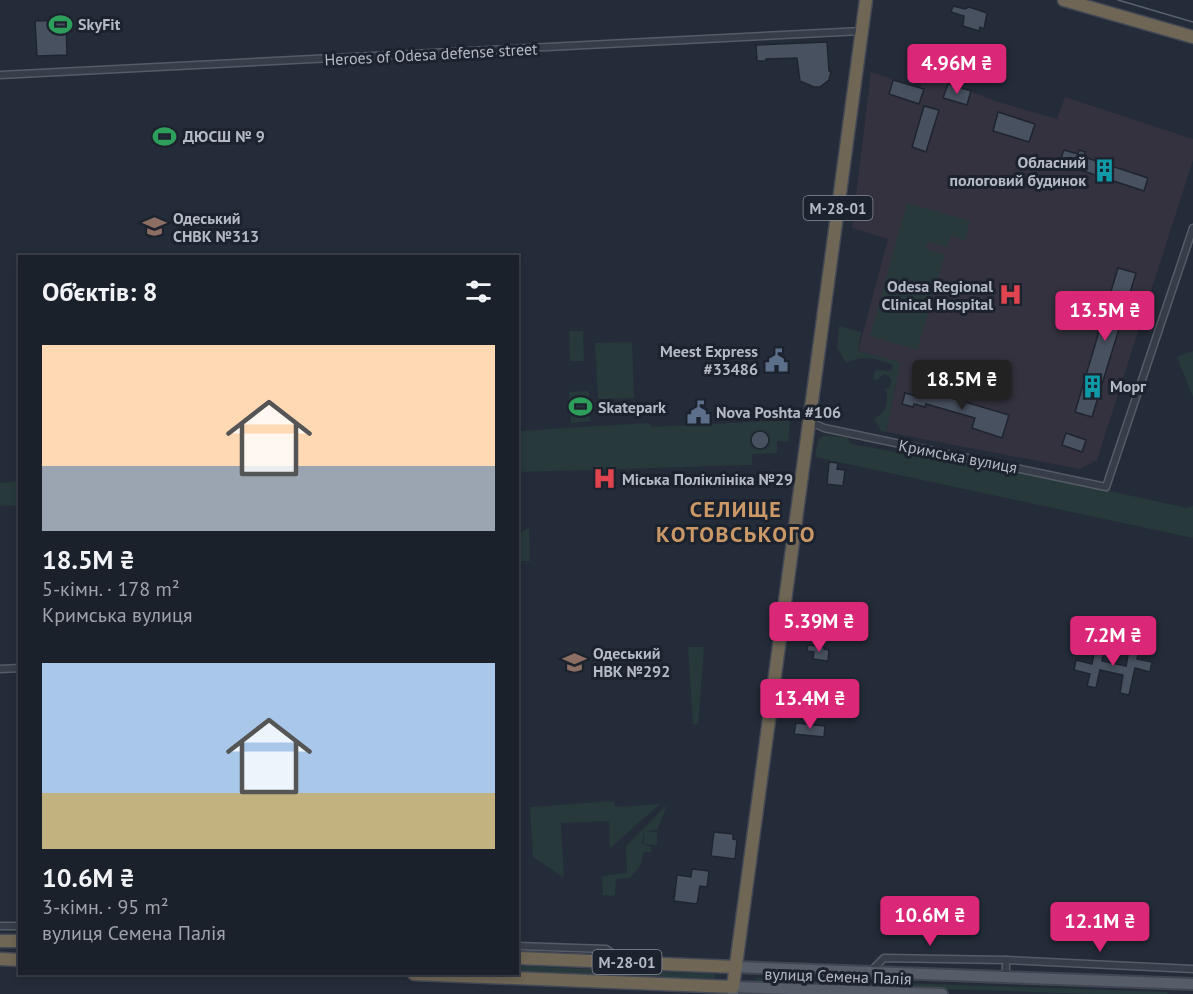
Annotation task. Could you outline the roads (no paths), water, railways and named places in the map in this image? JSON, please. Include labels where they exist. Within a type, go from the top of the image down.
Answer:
[{"type":"highway","name":"М-28-01","points":[[490,975],[691,990],[733,990],[785,592],[811,423],[866,0]]},
{"type":"highway","points":[[1064,0],[1193,37]]},
{"type":"highway","points":[[0,940],[18,941]]},
{"type":"highway","name":"М-28-01","points":[[519,957],[736,967]]},
{"type":"highway","points":[[0,959],[18,960]]},
{"type":"main road","name":"вулиця Семена Палія","points":[[736,967],[1006,978],[1174,989],[1193,984]]},
{"type":"main road","name":"вулиця Семена Палія","points":[[733,990],[942,994]]},
{"type":"street","name":"Heroes of Odesa defense street","points":[[0,75],[862,31]]},
{"type":"street","name":"Кримська вулиця","points":[[811,423],[824,428],[1106,487],[1193,228]]},
{"type":"street","points":[[0,669],[18,668]]},
{"type":"street","points":[[0,926],[18,926]]},
{"type":"street","points":[[519,945],[606,949],[624,962]]},
{"type":"street","points":[[870,972],[884,958],[1006,960],[1193,969]]},
{"type":"street","points":[[1006,960],[1006,978]]},
{"type":"tram line","points":[[1118,0],[1193,22]]},
{"type":"place","name":"SkyFit","points":[[60,24]]},
{"type":"place","name":"ДЮСШ № 9","points":[[165,136]]},
{"type":"place","name":"Обласний пологовий будинок","points":[[1104,171]]},
{"type":"place","name":"Одеський СНВК №313","points":[[155,227]]},
{"type":"place","name":"Odesa Regional Clinical Hospital","points":[[1011,295]]},
{"type":"place","name":"Meest Express #33486","points":[[776,360]]},
{"type":"place","name":"Морг","points":[[1092,386]]},
{"type":"place","name":"Skatepark","points":[[580,407]]},
{"type":"place","name":"Nova Poshta #106","points":[[698,412]]},
{"type":"place","name":"Міська Поліклініка №29","points":[[604,479]]},
{"type":"place","name":"Одеський НВК №292","points":[[575,662]]},
{"type":"district","name":"СЕЛИЩЕ КОТОВСЬКОГО","points":[[736,522]]}]
